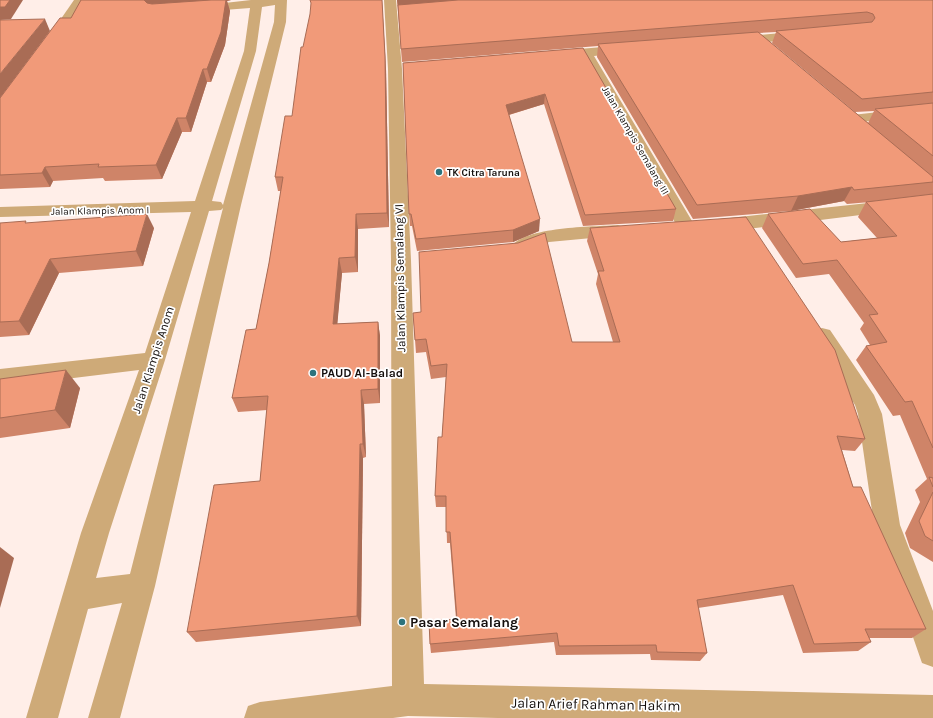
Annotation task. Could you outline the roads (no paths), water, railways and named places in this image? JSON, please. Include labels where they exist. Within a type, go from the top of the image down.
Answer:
[{"type":"street","points":[[43,52],[80,0]]},
{"type":"street","points":[[104,718],[141,586],[232,205],[280,22],[281,1],[257,2],[187,10]]},
{"type":"street","name":"Jalan Klampis Anom","points":[[42,718],[95,533],[154,360],[250,51],[257,2]]},
{"type":"street","name":"Jalan Klampis Semalang VI","points":[[395,8],[403,68],[408,259],[408,700]]},
{"type":"street","points":[[51,22],[66,21]]},
{"type":"street","points":[[726,41],[817,34]]},
{"type":"street","points":[[757,39],[775,54]]},
{"type":"street","points":[[546,56],[640,48]]},
{"type":"street","name":"Jalan Klampis Semalang III","points":[[586,53],[686,226]]},
{"type":"street","points":[[840,109],[870,133]]},
{"type":"street","points":[[852,119],[933,110]]},
{"type":"street","points":[[664,228],[747,223],[933,201]]},
{"type":"street","name":"Jalan Klampis Anom I","points":[[0,212],[232,205]]},
{"type":"street","points":[[747,223],[760,243]]},
{"type":"street","points":[[502,250],[517,249],[539,238],[550,236],[635,230]]},
{"type":"street","points":[[809,316],[866,402],[870,414],[887,525],[933,652]]},
{"type":"street","points":[[0,378],[154,360]]},
{"type":"street","points":[[76,596],[141,586]]},
{"type":"street","name":"Jalan Arief Rahman Hakim","points":[[260,718],[408,700],[933,711]]},
{"type":"place","name":"TK Citra Taruna","points":[[439,172]]},
{"type":"place","name":"PAUD Al-Balad","points":[[313,373]]},
{"type":"place","name":"Pasar Semalang","points":[[402,622]]}]
